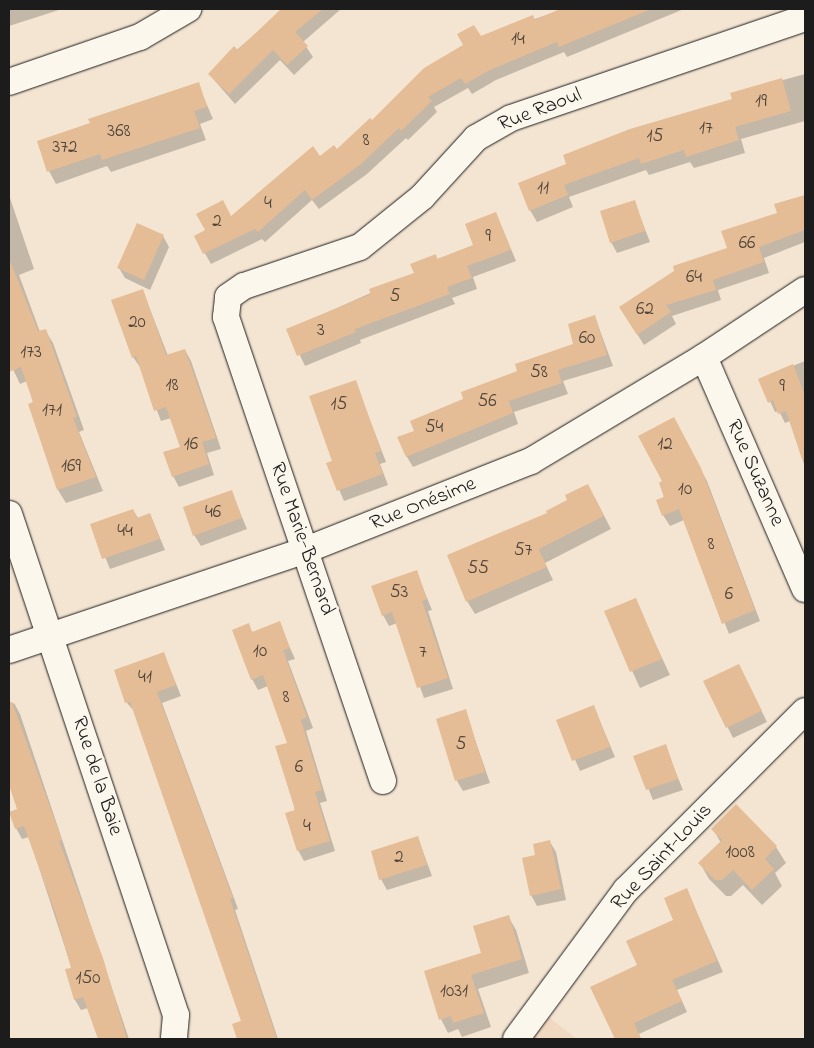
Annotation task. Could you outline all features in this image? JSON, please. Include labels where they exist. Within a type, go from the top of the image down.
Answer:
[{"type":"street","points":[[9,82],[140,37],[188,9]]},
{"type":"street","name":"Rue Raoul","points":[[228,297],[244,286],[360,247],[422,197],[476,138],[511,118],[805,18]]},
{"type":"street","name":"Rue Onésime","points":[[9,650],[306,550],[531,461],[704,357],[805,290]]},
{"type":"street","name":"Rue Marie-Bernard","points":[[228,297],[226,317],[383,781]]},
{"type":"street","name":"Rue Suzanne","points":[[704,357],[805,589]]},
{"type":"street","name":"Rue de la Baie","points":[[9,514],[176,1016],[174,1039]]},
{"type":"street","name":"Rue Saint-Louis","points":[[516,1039],[626,890],[805,711]]},
{"type":"shaded area","points":[[536,1007],[577,1039],[515,1039]]},
{"type":"building","points":[[281,9],[323,9],[295,32],[308,46],[287,65],[273,50],[229,94],[208,74],[234,46],[238,50]]},
{"type":"building","points":[[560,9],[649,10],[559,47],[557,42],[490,70],[465,84],[461,78],[428,97],[432,101],[401,131],[399,128],[361,164],[312,200],[305,190],[258,232],[255,229],[203,254],[194,236],[205,230],[196,214],[223,200],[231,216],[313,146],[320,156],[334,145],[337,149],[370,118],[372,120],[424,68],[463,45],[457,34],[474,25],[481,36],[533,15],[535,20]]},
{"type":"building","points":[[782,78],[791,111],[735,127],[739,140],[686,157],[684,150],[641,164],[639,158],[564,185],[568,195],[529,211],[518,183],[566,164],[563,155],[630,129],[732,99],[730,93]]},
{"type":"building","points":[[199,82],[207,107],[194,111],[200,128],[102,160],[100,154],[47,172],[37,141],[90,123],[88,119]]},
{"type":"building","points":[[805,195],[805,230],[759,247],[764,262],[713,280],[716,290],[666,305],[671,312],[637,335],[619,307],[674,271],[673,266],[727,248],[721,231],[777,213],[774,204]]},
{"type":"building","points":[[635,200],[645,231],[610,243],[600,211]]},
{"type":"building","points":[[496,212],[511,250],[467,266],[472,278],[447,287],[450,294],[355,329],[356,332],[297,356],[286,329],[371,294],[369,289],[414,273],[410,264],[436,254],[437,259],[473,245],[465,224]]},
{"type":"building","points":[[137,223],[164,235],[144,280],[117,268]]},
{"type":"building","points":[[9,258],[38,331],[46,329],[77,417],[73,418],[96,477],[57,490],[28,404],[33,402],[21,367],[9,372]]},
{"type":"building","points":[[143,289],[166,355],[185,349],[216,438],[202,442],[209,464],[172,477],[163,452],[180,447],[166,407],[154,411],[136,356],[132,358],[111,300]]},
{"type":"building","points":[[595,315],[607,355],[558,370],[562,383],[509,401],[513,413],[406,457],[397,437],[414,431],[410,421],[463,399],[461,392],[517,371],[515,364],[573,344],[568,324]]},
{"type":"building","points":[[793,364],[805,395],[805,459],[802,459],[786,411],[778,414],[773,400],[768,403],[758,379]]},
{"type":"building","points":[[356,380],[381,451],[375,453],[383,474],[337,491],[326,463],[332,461],[309,396]]},
{"type":"building","points":[[674,417],[701,468],[755,610],[722,624],[679,509],[662,516],[656,500],[664,497],[659,483],[662,481],[638,436]]},
{"type":"building","points":[[588,484],[604,516],[539,549],[547,567],[466,602],[447,555],[547,513],[546,511],[567,500],[565,495]]},
{"type":"building","points":[[232,490],[242,518],[193,536],[183,507]]},
{"type":"building","points":[[133,509],[137,518],[150,513],[160,539],[102,559],[90,524]]},
{"type":"building","points":[[417,570],[427,599],[422,601],[448,678],[417,688],[392,612],[382,616],[371,586]]},
{"type":"building","points":[[636,598],[662,659],[630,672],[604,611]]},
{"type":"building","points":[[280,621],[290,648],[283,650],[307,717],[301,720],[322,790],[315,792],[330,841],[297,851],[285,813],[295,810],[275,746],[287,743],[263,675],[251,680],[232,630],[249,623],[252,632]]},
{"type":"building","points":[[164,652],[176,685],[157,692],[233,898],[230,899],[277,1039],[237,1039],[232,1024],[241,1021],[130,702],[125,703],[114,670]]},
{"type":"building","points":[[739,664],[762,711],[726,728],[703,681]]},
{"type":"building","points":[[9,702],[12,702],[62,840],[59,841],[103,958],[127,1039],[98,1039],[83,997],[74,1000],[65,969],[71,968],[56,915],[24,826],[15,829],[9,812],[17,809],[9,785]]},
{"type":"building","points":[[594,705],[610,747],[572,761],[556,720]]},
{"type":"building","points":[[466,709],[485,772],[455,781],[436,719]]},
{"type":"building","points":[[666,744],[678,779],[646,790],[633,756]]},
{"type":"building","points":[[736,804],[777,846],[765,859],[774,869],[752,890],[733,870],[722,880],[715,880],[698,863],[722,840],[711,829]]},
{"type":"building","points":[[418,836],[427,865],[379,880],[371,851]]},
{"type":"building","points":[[550,840],[561,889],[530,896],[522,858],[535,855],[533,844]]},
{"type":"building","points":[[687,888],[717,961],[672,980],[682,1001],[634,1023],[641,1039],[615,1039],[590,987],[637,965],[626,941],[673,920],[664,898]]},
{"type":"building","points":[[509,915],[522,959],[471,975],[484,1013],[453,1023],[451,1016],[439,1020],[424,971],[481,953],[473,926]]}]
